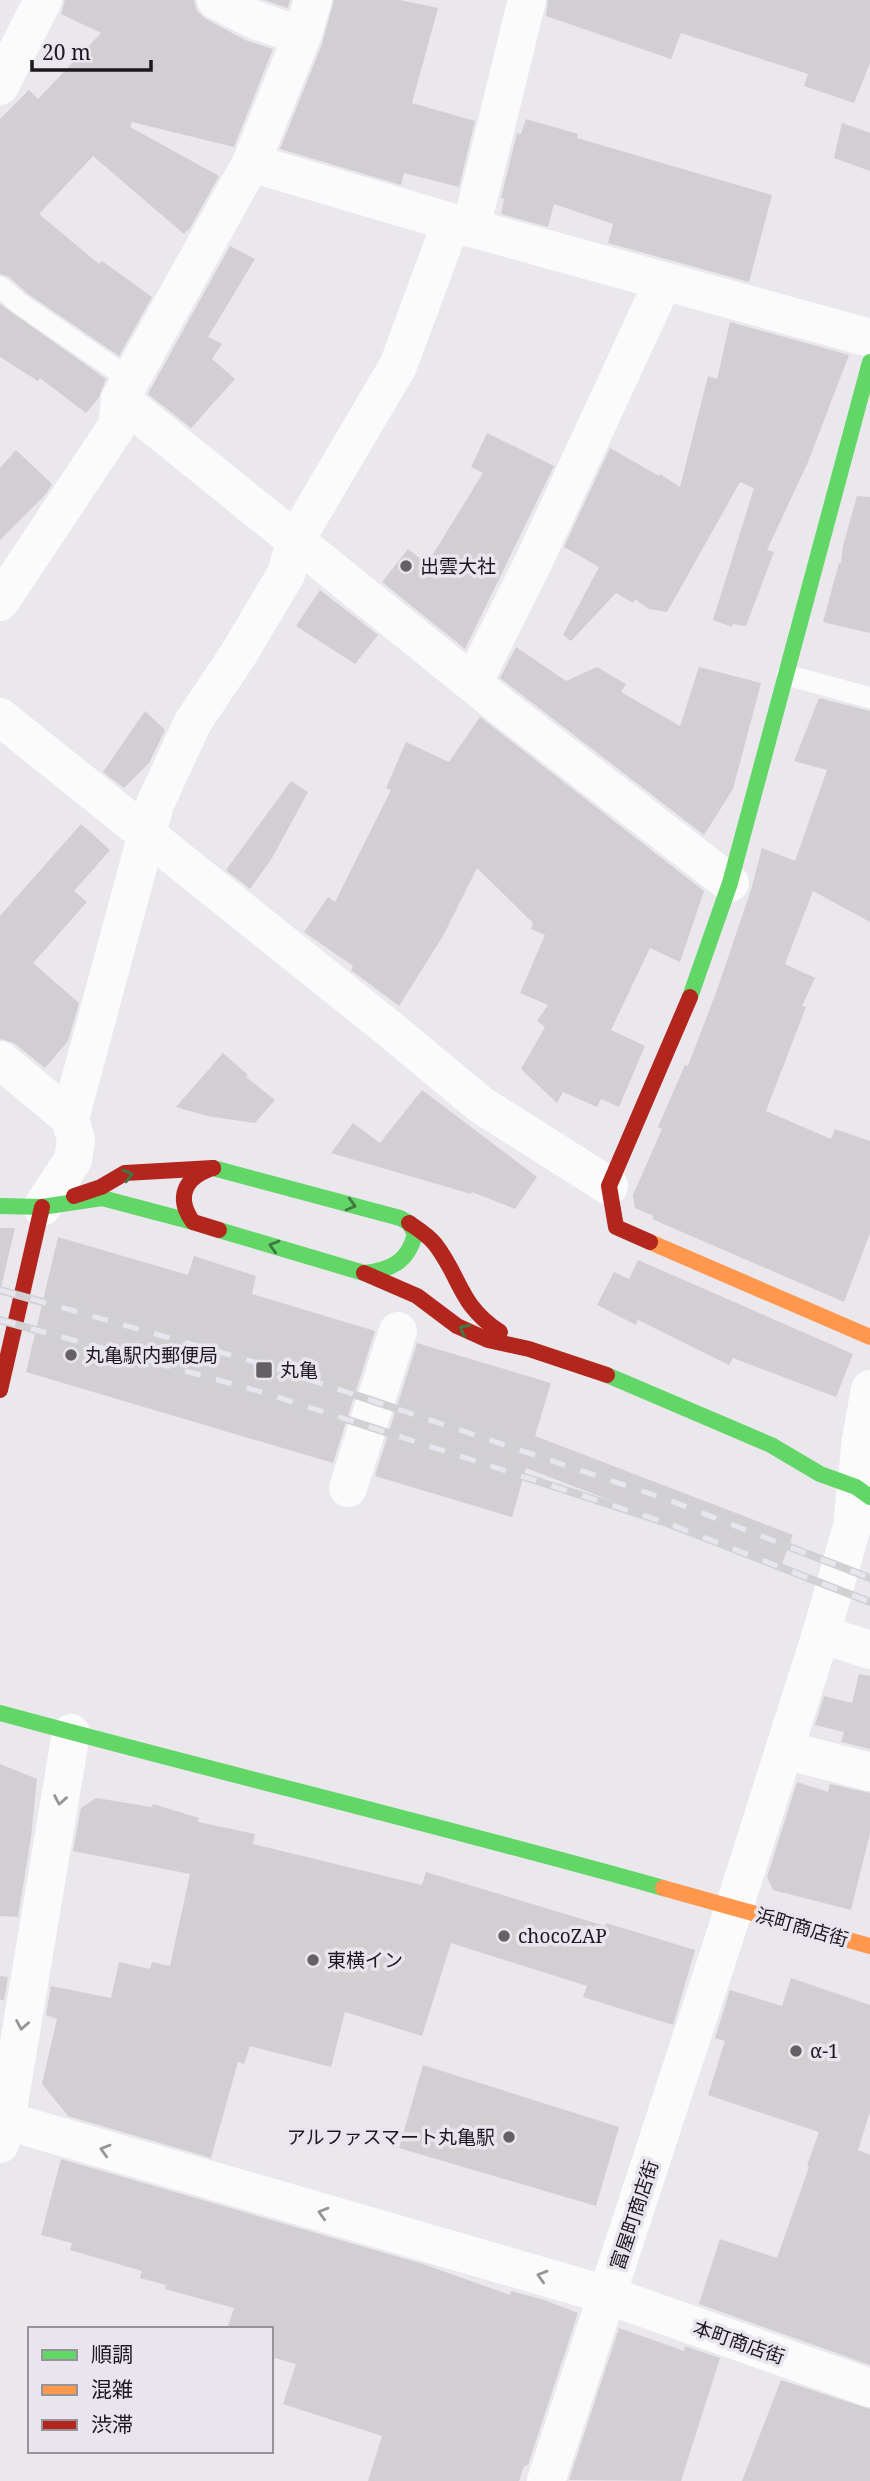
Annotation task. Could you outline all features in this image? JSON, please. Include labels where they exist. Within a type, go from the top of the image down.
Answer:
[{"type":"street","points":[[0,86],[43,0]]},
{"type":"street","points":[[216,0],[254,20],[302,36]]},
{"type":"street","points":[[0,603],[117,426],[126,389],[251,163],[302,36],[313,0]]},
{"type":"street","points":[[69,1118],[155,804],[193,722],[238,655],[286,574],[296,539],[398,366],[461,226],[527,0]]},
{"type":"street","points":[[251,163],[461,226],[870,338]]},
{"type":"street","points":[[473,683],[538,551],[663,282]]},
{"type":"street","points":[[870,362],[730,883],[696,984],[609,1186],[616,1227],[870,1337]]},
{"type":"street","points":[[126,389],[296,539],[473,683],[730,883]]},
{"type":"street","points":[[0,717],[481,1105],[609,1186]]},
{"type":"street","points":[[0,1060],[69,1118],[76,1140],[74,1160],[42,1207],[0,1390]]},
{"type":"street","points":[[42,1207],[101,1187],[125,1173],[213,1168],[400,1218],[434,1242],[464,1301],[487,1325],[529,1349]]},
{"type":"street","points":[[193,1222],[185,1213],[185,1189],[202,1170],[213,1168]]},
{"type":"street","points":[[0,1206],[42,1207],[102,1198],[364,1273],[417,1296],[457,1326],[488,1340],[529,1349],[622,1380],[771,1445],[820,1474],[865,1491]]},
{"type":"street","points":[[364,1273],[384,1272],[406,1258],[415,1234],[409,1223]]},
{"type":"street","points":[[348,1488],[398,1331]]},
{"type":"street","name":"富屋町商店街","points":[[546,2481],[721,1949],[865,1491],[867,1396],[870,1389]]},
{"type":"street","points":[[821,1634],[870,1650]]},
{"type":"street","name":"浜町商店街","points":[[0,1713],[517,1847],[870,1946]]},
{"type":"street","points":[[2,2128],[71,1733]]},
{"type":"street","points":[[785,1750],[870,1772]]},
{"type":"street","name":"本町商店街","points":[[2,2128],[607,2295],[870,2388]]},
{"type":"lane","points":[[0,287],[126,389]]},
{"type":"lane","points":[[787,675],[870,698]]},
{"type":"building","points":[[65,0],[194,0],[197,11],[206,19],[245,40],[273,49],[234,147],[132,122],[130,127],[219,176],[184,234],[93,156],[39,214],[99,264],[102,261],[152,297],[119,356],[28,294],[9,277],[0,274],[0,119],[29,90],[38,99],[101,33],[61,14]]},
{"type":"building","points":[[264,0],[290,0],[288,8]]},
{"type":"building","points":[[334,0],[400,0],[438,8],[412,103],[475,121],[459,187],[404,173],[401,185],[280,149],[322,44]]},
{"type":"building","points":[[548,0],[870,0],[870,63],[854,103],[804,86],[808,74],[681,33],[671,59],[546,16]]},
{"type":"building","points":[[526,119],[578,134],[577,138],[772,195],[749,282],[608,243],[613,224],[554,204],[548,227],[501,214],[504,199],[501,198],[517,133],[521,134]]},
{"type":"building","points":[[842,123],[870,133],[870,171],[834,158]]},
{"type":"building","points":[[230,246],[255,259],[208,337],[222,344],[212,359],[235,379],[191,428],[148,394]]},
{"type":"building","points":[[0,304],[106,379],[98,399],[86,413],[40,378],[38,381],[0,357]]},
{"type":"building","points":[[730,322],[849,355],[808,462],[767,550],[774,552],[746,626],[733,624],[732,627],[713,620],[754,488],[740,482],[667,612],[649,609],[635,599],[633,603],[616,593],[571,641],[563,635],[599,567],[564,547],[610,448],[680,487],[708,376],[717,379]]},
{"type":"building","points":[[487,433],[554,466],[465,649],[382,582],[408,549],[427,564],[483,473],[471,467]]},
{"type":"building","points":[[16,450],[52,484],[46,494],[0,540],[0,468]]},
{"type":"building","points":[[857,496],[870,497],[870,633],[823,622]]},
{"type":"building","points":[[320,590],[378,635],[355,664],[296,626]]},
{"type":"building","points":[[516,647],[566,681],[597,667],[626,684],[621,692],[680,726],[699,667],[761,683],[733,789],[704,835],[500,678]]},
{"type":"building","points":[[819,698],[870,711],[870,922],[813,891],[785,964],[815,978],[802,1006],[806,1007],[766,1111],[831,1139],[835,1129],[870,1141],[870,1233],[844,1302],[652,1219],[654,1216],[635,1208],[633,1195],[662,1129],[658,1127],[685,1065],[688,1066],[717,990],[751,890],[762,848],[795,861],[827,770],[794,761]]},
{"type":"building","points":[[145,711],[165,730],[149,763],[124,788],[103,772]]},
{"type":"building","points":[[480,717],[704,891],[680,962],[650,948],[611,1030],[645,1046],[619,1107],[601,1099],[597,1107],[563,1092],[557,1103],[521,1069],[545,1027],[537,1021],[548,1005],[520,993],[545,935],[531,929],[533,923],[477,868],[443,936],[399,1006],[351,970],[353,966],[304,932],[328,897],[335,902],[391,790],[386,788],[406,742],[449,762]]},
{"type":"building","points":[[291,781],[308,792],[272,858],[250,889],[226,870]]},
{"type":"building","points":[[81,824],[110,850],[74,891],[87,902],[33,963],[79,1003],[68,1041],[45,1068],[14,1043],[0,1039],[0,916]]},
{"type":"building","points":[[223,1053],[248,1075],[246,1077],[275,1100],[255,1123],[207,1116],[176,1107]]},
{"type":"building","points":[[422,1090],[537,1177],[515,1209],[472,1192],[471,1194],[331,1153],[353,1123],[380,1143]]},
{"type":"building","points":[[0,1228],[15,1228],[0,1292]]},
{"type":"building","points":[[58,1237],[188,1275],[194,1256],[256,1276],[252,1294],[375,1331],[333,1463],[26,1372]]},
{"type":"building","points":[[638,1260],[853,1354],[836,1397],[733,1358],[729,1365],[638,1320],[636,1325],[597,1305],[614,1272],[629,1279]]},
{"type":"building","points":[[417,1343],[551,1383],[535,1436],[793,1535],[781,1566],[526,1468],[512,1517],[375,1476]]},
{"type":"building","points":[[859,1674],[870,1676],[870,1749],[841,1742],[844,1732],[815,1725],[824,1696],[852,1703]]},
{"type":"building","points":[[0,1764],[37,1779],[18,1917],[0,1916]]},
{"type":"building","points":[[797,1782],[828,1792],[830,1784],[870,1793],[870,1834],[851,1910],[773,1890],[767,1877]]},
{"type":"building","points":[[96,1798],[152,1807],[153,1804],[199,1818],[198,1822],[255,1834],[253,1844],[422,1885],[426,1872],[695,1950],[673,2025],[583,1997],[587,1986],[451,1943],[422,2036],[345,2012],[331,2067],[250,2046],[244,2064],[238,2062],[211,2158],[68,2116],[42,2084],[57,2019],[46,2015],[51,1986],[111,1998],[119,1962],[150,1969],[152,1962],[170,1966],[190,1874],[73,1851],[81,1808]]},
{"type":"building","points":[[0,1976],[8,1977],[4,2001],[0,1999]]},
{"type":"building","points":[[791,1978],[870,2005],[870,2112],[858,2150],[870,2155],[870,2365],[699,2304],[720,2239],[777,2258],[819,2132],[708,2095],[725,2041],[715,2038],[730,1990],[782,2006]]},
{"type":"building","name":"アルファスマート丸亀駅","points":[[423,2065],[619,2127],[596,2206],[399,2148]]},
{"type":"building","points":[[61,2159],[423,2264],[510,2295],[511,2291],[544,2300],[578,2313],[528,2465],[524,2466],[519,2481],[368,2481],[382,2436],[283,2404],[296,2364],[273,2358],[273,2327],[228,2327],[234,2308],[165,2289],[166,2285],[140,2278],[142,2271],[70,2250],[72,2243],[41,2235]]},
{"type":"building","points":[[619,2328],[684,2351],[685,2346],[720,2358],[681,2481],[569,2480]]},
{"type":"building","points":[[781,2380],[870,2409],[870,2481],[742,2481]]},
{"type":"railway","points":[[0,1290],[269,1366],[666,1499],[870,1578]]},
{"type":"railway","points":[[0,1320],[265,1393],[667,1523],[870,1602]]},
{"type":"traffic: fast","points":[[690,997],[730,883],[870,362]]},
{"type":"traffic: fast","points":[[213,1168],[400,1218],[409,1223],[415,1234],[408,1251],[397,1263],[382,1270],[364,1273],[219,1230]]},
{"type":"traffic: fast","points":[[0,1206],[42,1207],[102,1198],[193,1222]]},
{"type":"traffic: fast","points":[[607,1375],[771,1445],[820,1474],[856,1487],[870,1497]]},
{"type":"traffic: fast","points":[[0,1713],[663,1888]]},
{"type":"traffic: slow","points":[[650,1242],[870,1337]]},
{"type":"traffic: slow","points":[[663,1888],[870,1946]]},
{"type":"traffic: jam","points":[[650,1242],[616,1227],[609,1186],[690,997]]},
{"type":"traffic: jam","points":[[213,1168],[190,1182],[184,1196],[193,1222],[219,1230]]},
{"type":"traffic: jam","points":[[74,1196],[101,1187],[125,1173],[213,1168]]},
{"type":"traffic: jam","points":[[0,1390],[42,1207]]},
{"type":"traffic: jam","points":[[409,1223],[435,1244],[468,1301],[486,1322],[500,1332]]},
{"type":"traffic: jam","points":[[364,1273],[417,1296],[457,1326],[488,1340],[529,1349],[607,1375]]},
{"type":"place","name":"出雲大社","points":[[406,566]]},
{"type":"place","name":"丸亀駅内郵便局","points":[[71,1355]]},
{"type":"place","name":"丸亀","points":[[264,1370]]},
{"type":"place","name":"chocoZAP","points":[[504,1936]]},
{"type":"place","name":"東横イン","points":[[313,1960]]},
{"type":"place","name":"α-1","points":[[796,2051]]},
{"type":"place","name":"アルファスマート丸亀駅","points":[[509,2137]]}]
